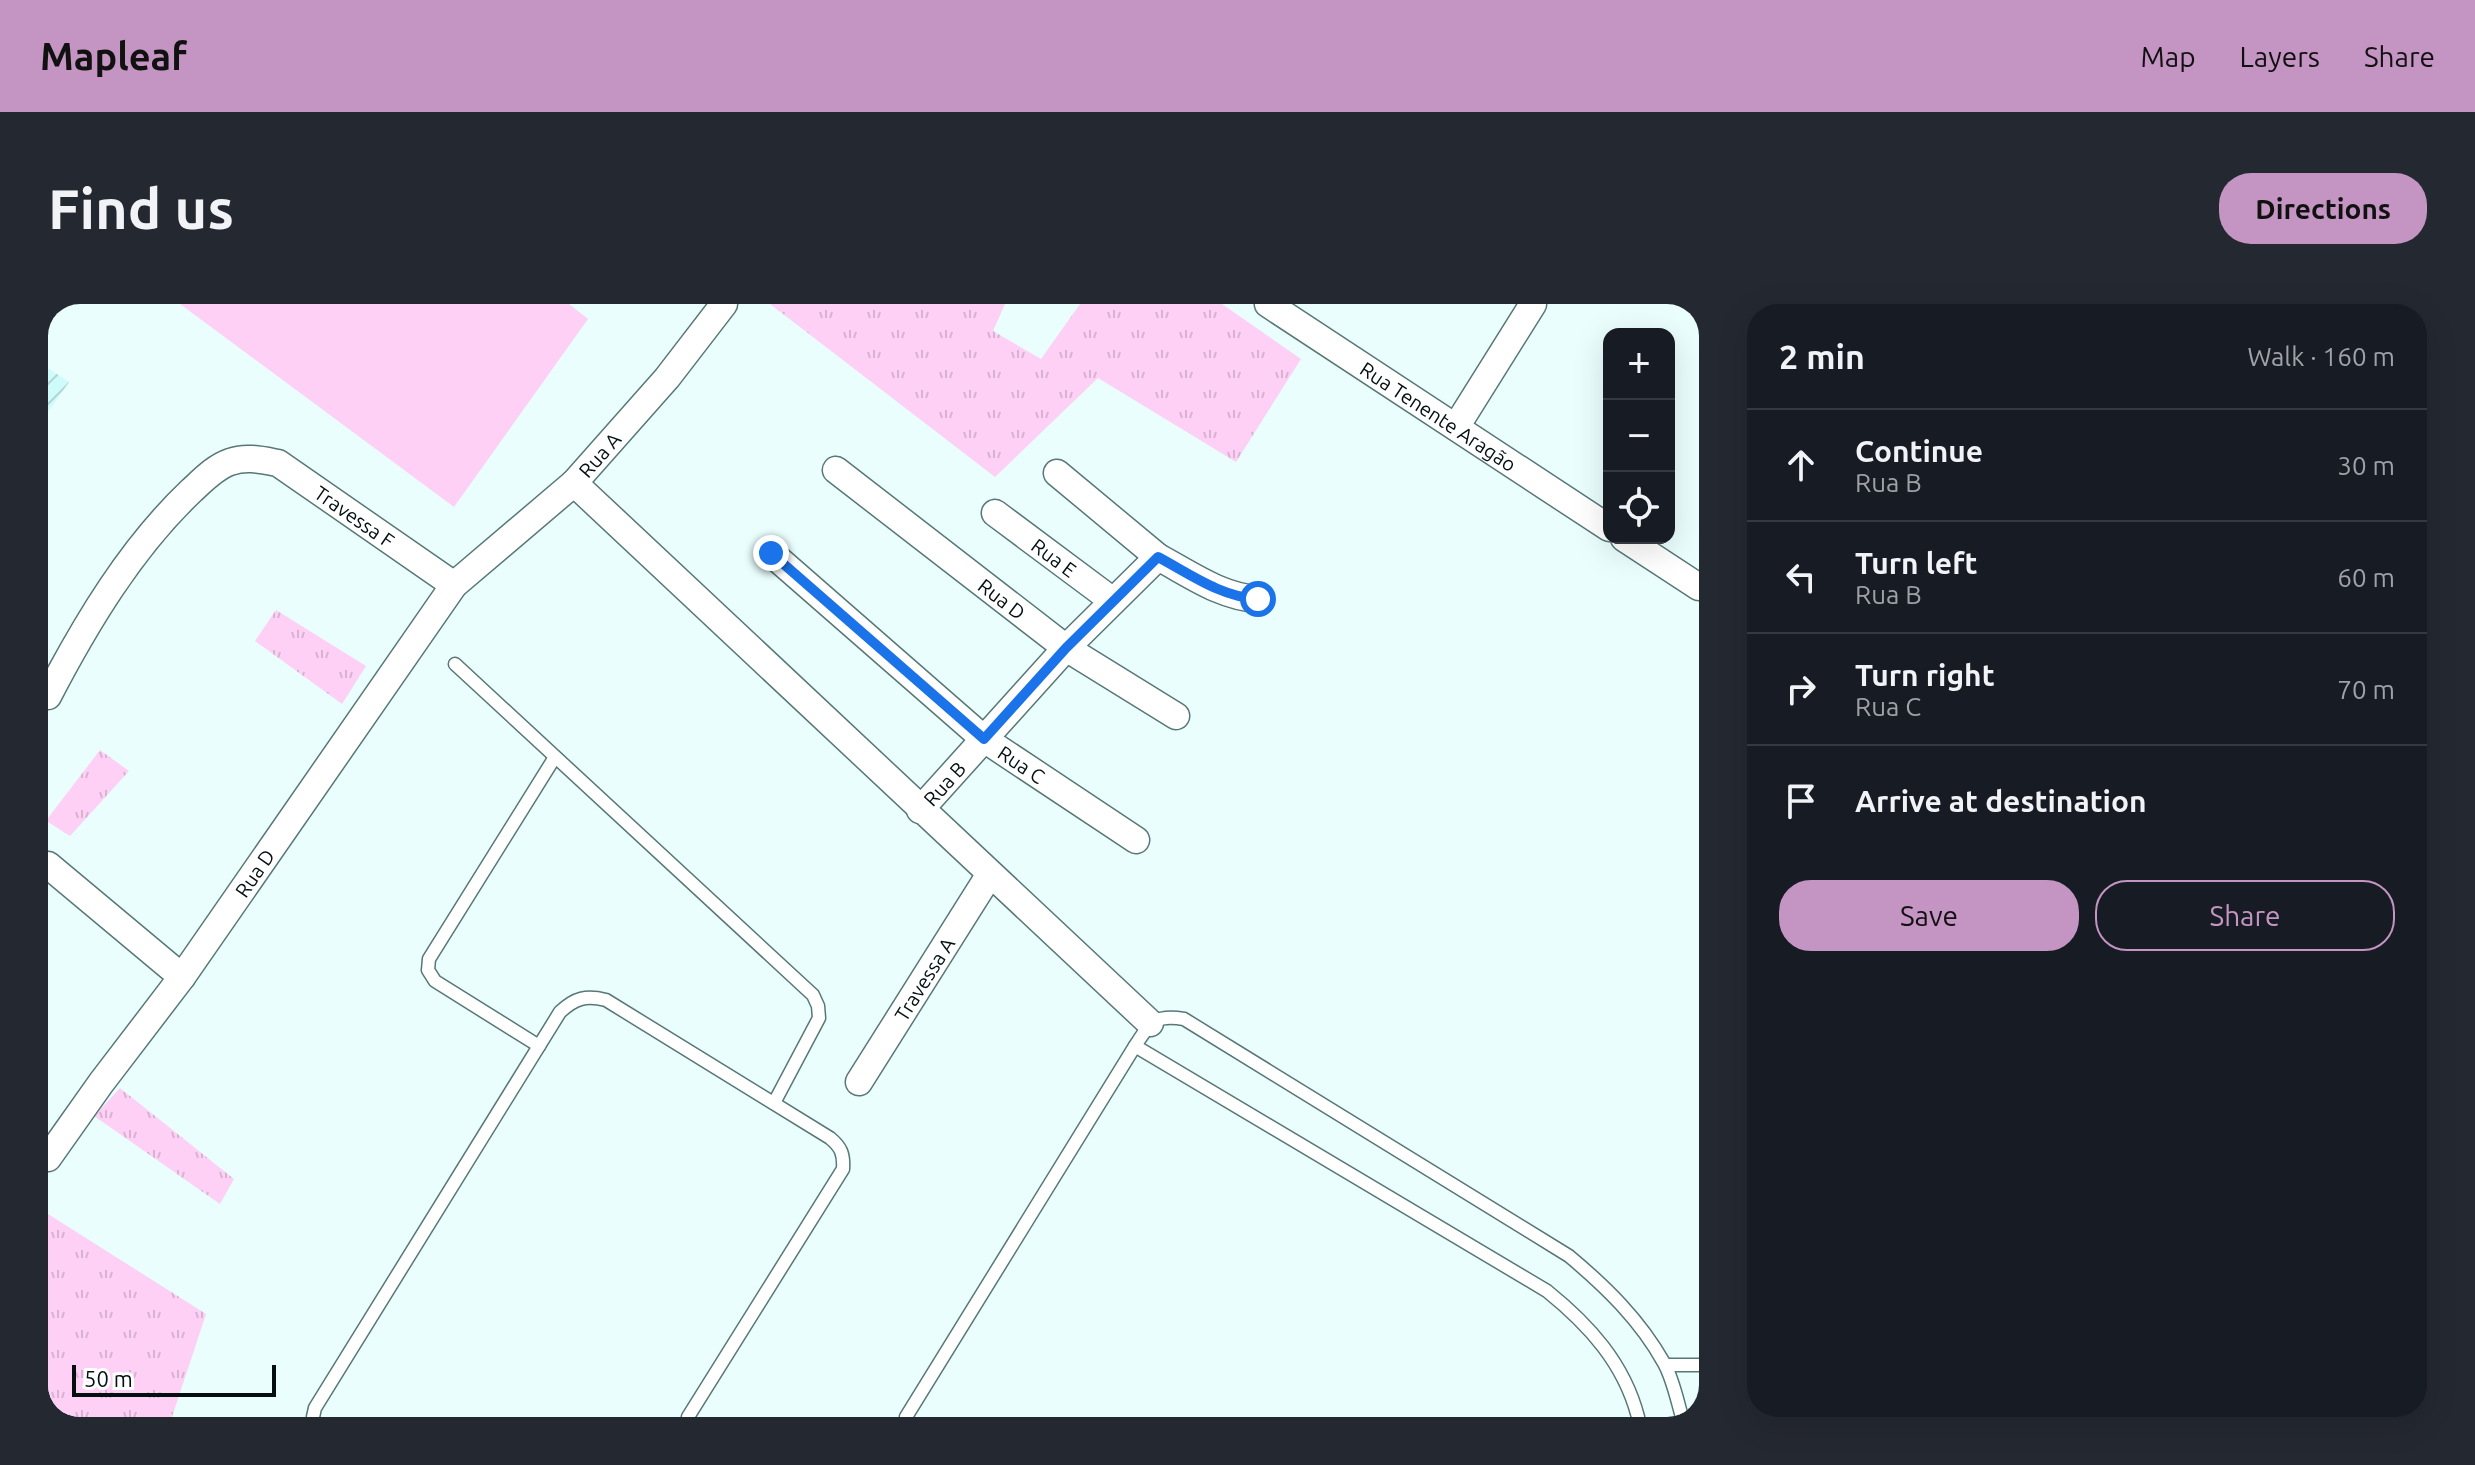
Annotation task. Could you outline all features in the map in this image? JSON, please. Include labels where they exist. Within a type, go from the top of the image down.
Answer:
[{"type":"street","name":"Rua A","points":[[454,585],[574,483],[667,378],[724,304]]},
{"type":"street","name":"Rua Tenente Aragão","points":[[1268,304],[1603,524]]},
{"type":"street","points":[[1456,427],[1533,304]]},
{"type":"street","name":"Travessa F","points":[[48,696],[81,634],[162,519],[208,475],[229,462],[251,458],[278,463],[454,585]]},
{"type":"street","name":"Rua D","points":[[836,470],[1066,648],[1176,716]]},
{"type":"street","points":[[1057,473],[1158,557],[1214,588],[1239,598],[1258,599]]},
{"type":"street","points":[[574,483],[1150,1023]]},
{"type":"street","name":"Rua E","points":[[995,513],[1113,601]]},
{"type":"street","points":[[1633,544],[1699,587]]},
{"type":"street","name":"Rua C","points":[[771,553],[984,739],[1136,840]]},
{"type":"street","name":"Rua B","points":[[920,810],[1066,648],[1158,557]]},
{"type":"street","name":"Rua D","points":[[48,1158],[182,977],[454,585]]},
{"type":"street","points":[[48,865],[182,977]]},
{"type":"street","name":"Travessa A","points":[[859,1082],[990,874]]},
{"type":"lane","points":[[455,664],[813,995],[819,1018],[774,1103]]},
{"type":"lane","points":[[539,1046],[435,981],[428,970],[429,959],[555,757]]},
{"type":"lane","points":[[313,1417],[315,1408],[560,1012],[572,1001],[589,996],[606,1000],[774,1103],[839,1145],[844,1157],[843,1169],[688,1417]]},
{"type":"lane","points":[[906,1417],[1135,1046],[1150,1023],[1166,1016],[1184,1019],[1569,1256],[1605,1286],[1633,1316],[1666,1365],[1682,1417]]},
{"type":"lane","points":[[1135,1046],[1547,1291],[1580,1318],[1612,1356],[1638,1417]]},
{"type":"lane","points":[[1666,1365],[1699,1365]]},
{"type":"shaded area","points":[[48,368],[69,382],[48,412]]},
{"type":"green space","points":[[180,304],[569,304],[588,319],[454,507]]},
{"type":"green space","points":[[770,304],[1005,304],[993,331],[1041,359],[1080,304],[1222,304],[1301,359],[1236,462],[1098,378],[995,477]]},
{"type":"green space","points":[[276,610],[366,666],[342,704],[255,641]]},
{"type":"green space","points":[[100,750],[129,771],[70,836],[48,822],[48,818]]},
{"type":"green space","points":[[120,1088],[234,1179],[220,1204],[94,1116]]},
{"type":"green space","points":[[48,1214],[206,1314],[172,1417],[48,1417]]},
{"type":"route","points":[[771,553],[984,739],[1066,648],[1158,557],[1214,588],[1239,598],[1258,599]]}]
